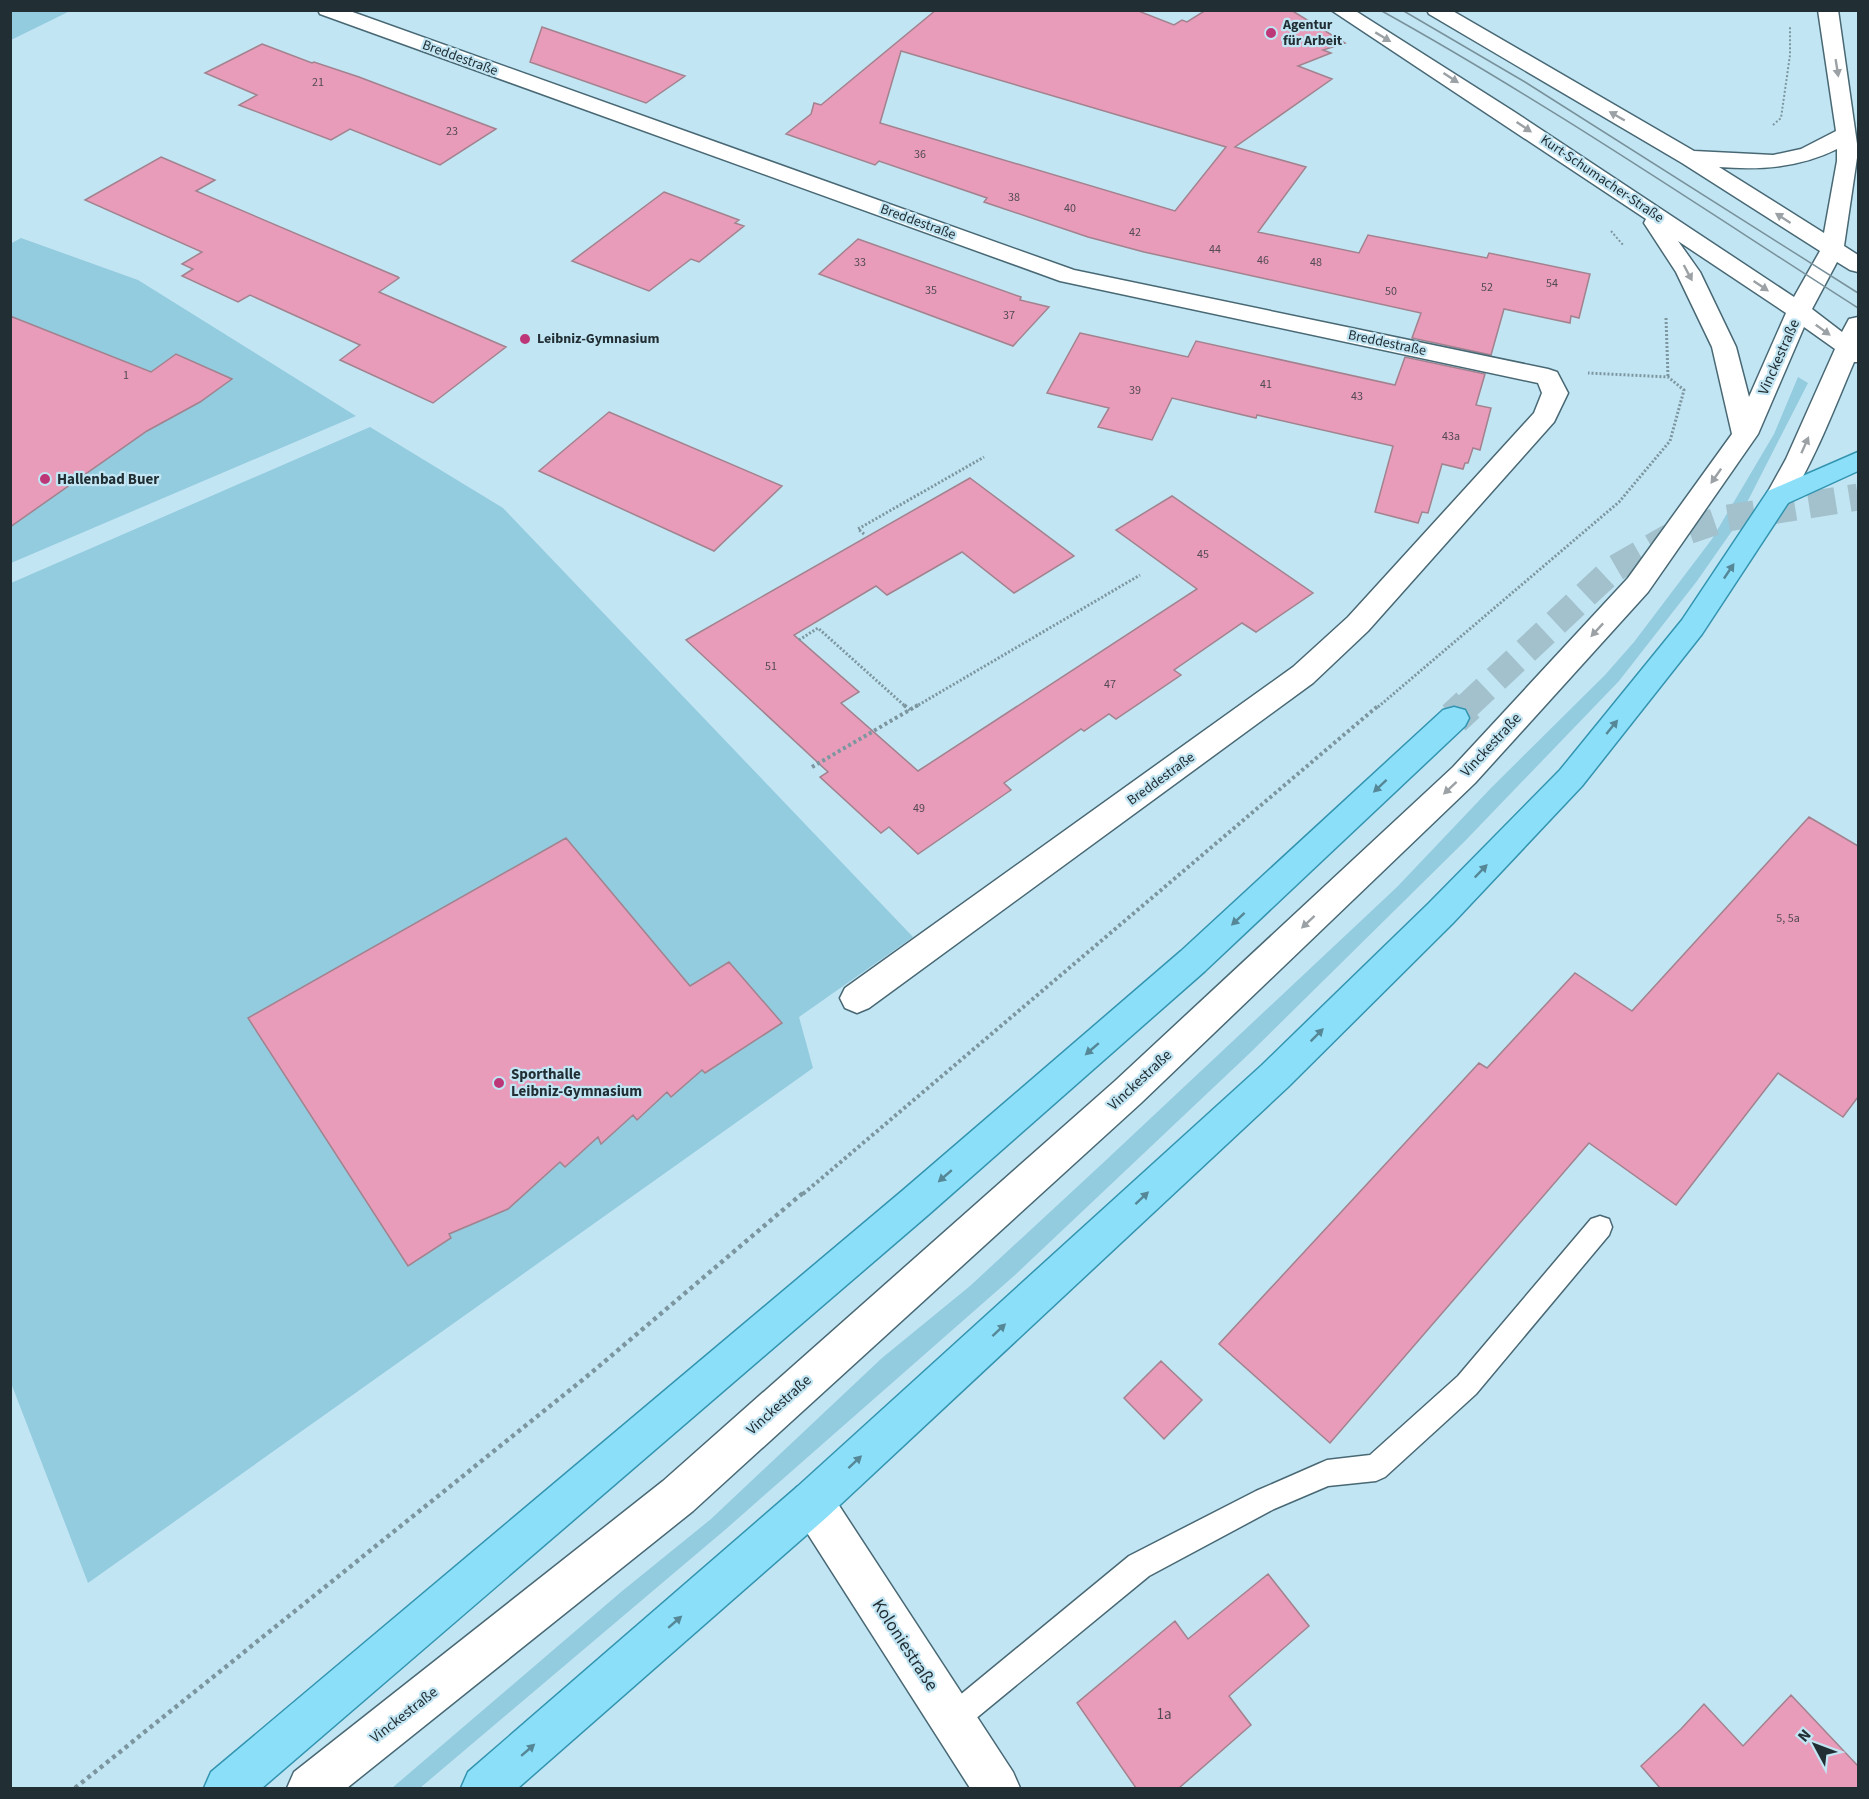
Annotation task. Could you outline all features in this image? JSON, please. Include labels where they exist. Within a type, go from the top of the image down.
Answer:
[{"type":"main road","name":"Breddestraße","points":[[327,10],[1068,276],[1548,377],[1556,393],[1545,416],[1358,624],[1303,675],[857,998]]},
{"type":"main road","name":"Kurt-Schumacher-Straße","points":[[1340,10],[1476,94],[1853,351]]},
{"type":"main road","points":[[1436,10],[1690,158],[1858,265]]},
{"type":"main road","name":"Vinckestraße","points":[[310,1788],[426,1699],[678,1496],[1154,1068],[1464,775],[1638,585],[1745,434],[1798,312],[1832,250],[1848,161],[1847,134],[1828,10]]},
{"type":"main road","points":[[1690,158],[1762,164],[1799,158],[1828,147],[1847,134]]},
{"type":"main road","points":[[1643,207],[1670,242],[1688,272],[1725,347],[1745,434]]},
{"type":"main road","points":[[484,1788],[812,1502],[1275,1076],[1441,913],[1571,778],[1692,627],[1778,497],[1853,351],[1858,324]]},
{"type":"main road","points":[[1778,497],[1858,461]]},
{"type":"main road","points":[[227,1788],[888,1226],[1193,961],[1454,718]]},
{"type":"main road","name":"Koloniestraße","points":[[812,1502],[997,1788]]},
{"type":"lane","points":[[953,1719],[1140,1566],[1265,1500],[1327,1473],[1376,1468],[1467,1385],[1600,1227]]},
{"type":"path","points":[[1766,132],[1781,118],[1790,56],[1790,22]]},
{"type":"path","points":[[75,1788],[591,1373],[1619,502],[1670,441],[1684,390],[1668,377],[1602,372],[1548,377]]},
{"type":"path","points":[[864,534],[858,529],[984,457]]},
{"type":"path","points":[[812,767],[1140,575]]},
{"type":"path","points":[[799,640],[818,628],[910,710]]},
{"type":"shaded area","points":[[11,10],[70,10],[70,11],[11,40]]},
{"type":"shaded area","points":[[21,238],[138,280],[356,416],[11,563],[10,244]]},
{"type":"shaded area","points":[[1798,377],[1808,383],[1734,528],[1697,581],[1619,681],[1465,841],[1251,1052],[1015,1275],[726,1529],[420,1788],[392,1788],[621,1592],[711,1519],[882,1358],[970,1286],[1397,887],[1491,788],[1605,675],[1634,642],[1712,539],[1774,434]]},
{"type":"shaded area","points":[[370,427],[503,508],[913,937],[799,1017],[813,1068],[88,1583],[11,1383],[11,583]]},
{"type":"building","points":[[936,10],[1136,10],[1174,25],[1182,20],[1187,22],[1206,10],[1291,10],[1345,43],[1323,50],[1331,53],[1298,66],[1332,79],[1235,147],[1306,167],[1258,232],[1359,253],[1368,235],[1487,258],[1489,253],[1590,274],[1579,318],[1571,316],[1570,323],[1504,309],[1491,355],[1412,338],[1421,313],[1144,252],[1088,237],[984,202],[987,198],[879,161],[875,165],[786,134],[811,114],[814,103],[821,105]],"holes":[[[901,51],[1226,147],[1175,211],[880,123]]]},
{"type":"building","points":[[542,27],[685,76],[646,103],[530,62]]},
{"type":"building","points":[[262,44],[312,63],[359,77],[496,129],[440,165],[350,129],[331,140],[239,105],[257,95],[205,73]]},
{"type":"building","points":[[161,157],[215,180],[196,191],[399,278],[379,292],[506,347],[433,403],[340,360],[360,345],[250,295],[238,302],[182,276],[193,269],[182,264],[202,252],[85,200]]},
{"type":"building","points":[[664,192],[739,220],[735,223],[744,226],[699,262],[691,259],[649,291],[572,261]]},
{"type":"building","points":[[858,239],[1021,297],[1020,300],[1049,307],[1013,346],[819,274]]},
{"type":"building","points":[[10,316],[151,372],[176,354],[232,379],[200,402],[147,431],[10,527]]},
{"type":"building","points":[[1080,333],[1188,357],[1196,341],[1395,385],[1405,357],[1485,374],[1476,405],[1491,408],[1480,450],[1473,448],[1468,463],[1465,463],[1463,469],[1442,464],[1428,513],[1422,512],[1418,523],[1375,512],[1393,446],[1172,398],[1152,440],[1098,427],[1109,408],[1047,393]]},
{"type":"building","points":[[609,412],[782,486],[714,551],[539,471]]},
{"type":"building","points":[[970,478],[1074,556],[1014,593],[962,552],[887,595],[876,586],[794,635],[859,692],[841,703],[918,771],[1197,589],[1116,530],[1172,496],[1313,593],[1256,632],[1242,623],[1174,670],[1181,675],[1116,719],[1109,714],[1084,731],[1081,729],[1004,783],[1011,790],[918,854],[889,827],[881,833],[820,777],[828,772],[686,640]]},
{"type":"building","points":[[1809,817],[1858,846],[1858,1097],[1843,1117],[1778,1073],[1676,1205],[1589,1143],[1330,1443],[1219,1344],[1479,1063],[1487,1068],[1575,973],[1632,1011]]},
{"type":"building","name":"Sporthalle Leibniz-Gymnasium","points":[[566,838],[690,986],[729,962],[782,1023],[705,1073],[702,1070],[671,1097],[667,1092],[637,1120],[633,1115],[601,1144],[598,1137],[565,1167],[560,1162],[508,1209],[449,1234],[451,1238],[408,1266],[248,1018]]},
{"type":"building","points":[[1161,1361],[1202,1400],[1164,1439],[1124,1398]]},
{"type":"building","points":[[1268,1574],[1309,1626],[1229,1696],[1251,1725],[1179,1788],[1136,1788],[1077,1703],[1175,1621],[1188,1639]]},
{"type":"building","points":[[1791,1695],[1858,1766],[1858,1788],[1660,1788],[1641,1766],[1704,1704],[1743,1746]]},
{"type":"tunnel","points":[[1466,707],[1612,570],[1668,538],[1722,519],[1858,497]]},
{"type":"tunnel","points":[[1454,718],[1468,705]]},
{"type":"tram line","points":[[1380,10],[1562,118],[1858,308]]},
{"type":"tram line","points":[[1402,10],[1525,82],[1858,293]]},
{"type":"place","name":"Agentur für Arbeit","points":[[1271,33]]},
{"type":"place","name":"Leibniz-Gymnasium","points":[[525,339]]},
{"type":"place","name":"Hallenbad Buer","points":[[45,479]]},
{"type":"place","name":"Sporthalle Leibniz-Gymnasium","points":[[499,1083]]}]
